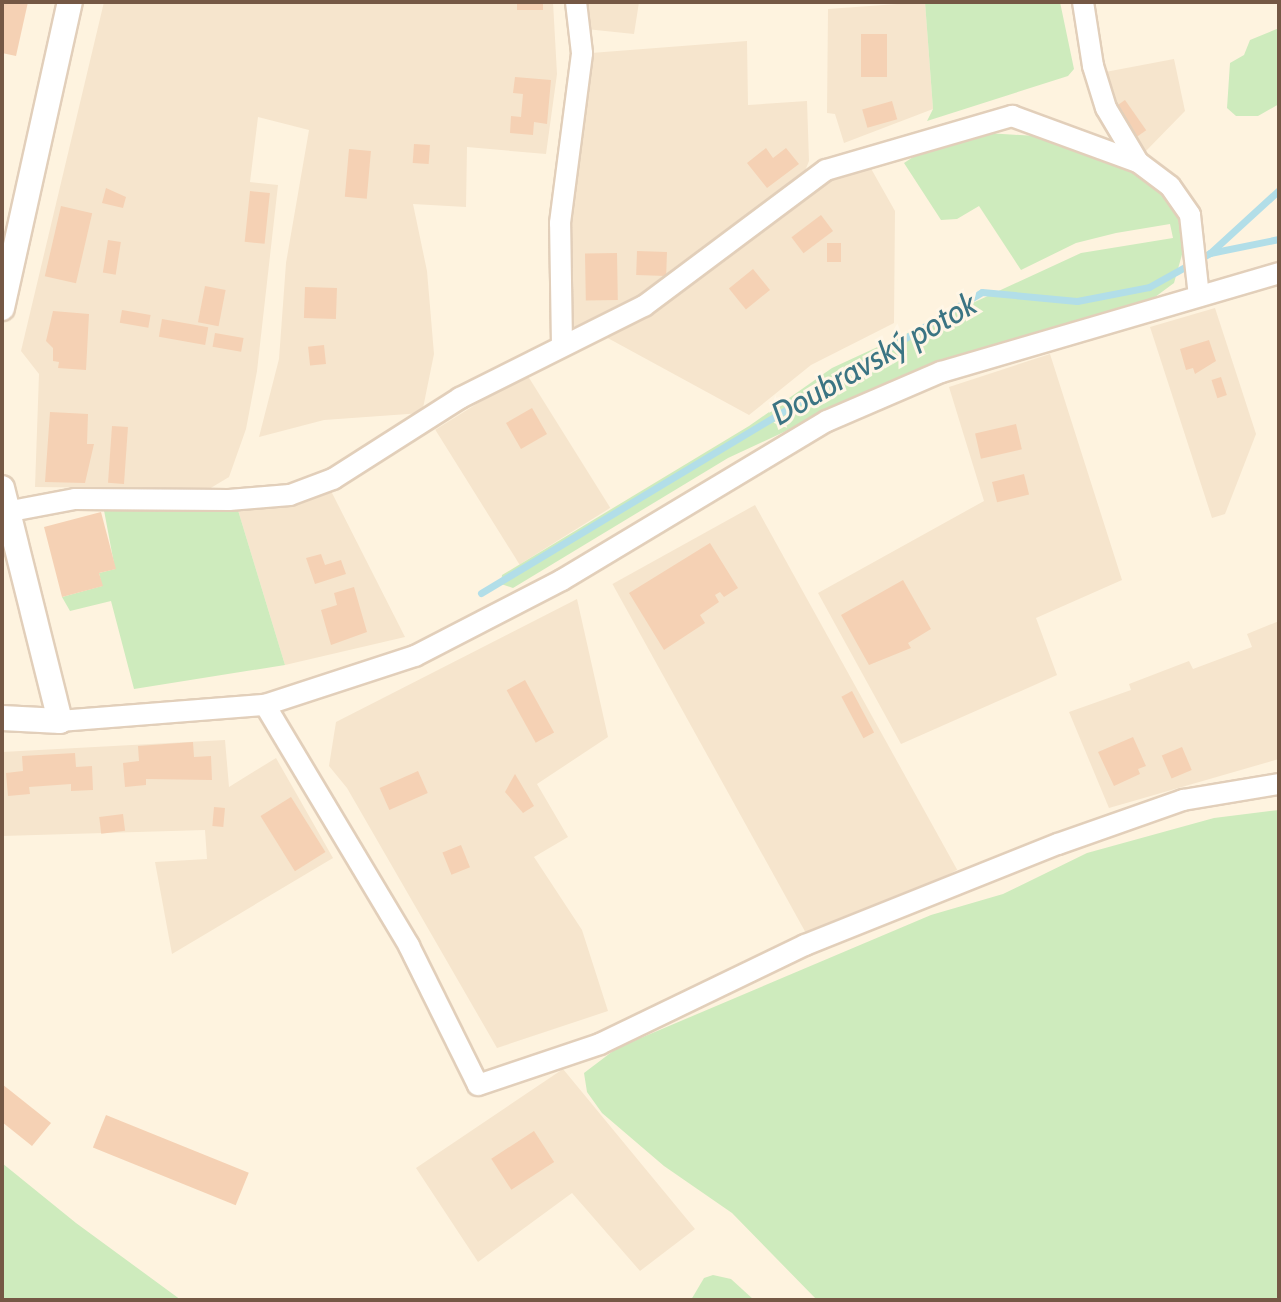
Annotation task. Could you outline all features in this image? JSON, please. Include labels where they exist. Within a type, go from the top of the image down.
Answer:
[{"type":"street","points":[[2,308],[70,2]]},
{"type":"street","points":[[562,345],[560,223],[582,53],[576,2]]},
{"type":"street","points":[[1083,2],[1093,66],[1106,108],[1138,162]]},
{"type":"street","points":[[60,721],[4,500],[229,500],[290,495],[358,466],[460,398],[644,306],[826,170],[930,136],[1012,116],[1138,162],[1170,186],[1190,215],[1199,296]]},
{"type":"street","points":[[2,718],[60,721],[265,705],[415,656],[562,580],[827,421],[941,372],[1279,273]]},
{"type":"street","points":[[265,705],[409,946],[478,1085],[600,1044],[805,945],[1058,844],[1183,800],[1279,784]]},
{"type":"shaded area","points":[[104,2],[553,2],[557,74],[546,154],[467,147],[466,207],[413,204],[427,271],[434,354],[422,413],[324,420],[259,437],[279,359],[286,263],[309,130],[258,117],[250,182],[278,185],[257,371],[246,429],[229,477],[209,489],[35,487],[39,374],[21,351]]},
{"type":"shaded area","points":[[583,2],[639,2],[634,34],[586,29]]},
{"type":"shaded area","points":[[925,2],[933,109],[844,143],[835,114],[827,113],[828,9]]},
{"type":"shaded area","points":[[747,41],[748,105],[807,101],[809,161],[805,171],[644,297],[578,329],[568,322],[568,223],[591,53]]},
{"type":"shaded area","points":[[1174,59],[1185,111],[1144,153],[1131,142],[1100,73]]},
{"type":"shaded area","points":[[869,165],[895,211],[894,323],[811,365],[749,415],[604,336],[830,177]]},
{"type":"shaded area","points":[[1215,308],[1256,434],[1225,514],[1212,518],[1150,327]]},
{"type":"shaded area","points":[[1050,354],[1122,580],[1036,618],[1057,675],[901,744],[818,593],[984,501],[949,387]]},
{"type":"shaded area","points":[[526,373],[610,508],[520,565],[435,430]]},
{"type":"shaded area","points":[[331,491],[405,637],[285,665],[237,507]]},
{"type":"shaded area","points":[[755,505],[957,870],[815,949],[612,584]]},
{"type":"shaded area","points":[[577,599],[608,737],[537,784],[568,837],[534,857],[582,930],[608,1011],[497,1048],[347,788],[329,766],[336,722]]},
{"type":"shaded area","points":[[1279,621],[1279,759],[1109,808],[1069,712],[1131,690],[1129,684],[1189,661],[1193,669],[1252,647],[1247,634]]},
{"type":"shaded area","points":[[225,740],[229,787],[276,758],[333,858],[172,954],[155,862],[207,859],[205,830],[2,836],[2,752]]},
{"type":"shaded area","points":[[563,1069],[695,1229],[640,1271],[572,1193],[478,1262],[416,1168]]},
{"type":"green space","points":[[925,2],[1060,2],[1074,69],[1068,76],[927,121],[933,109]]},
{"type":"green space","points":[[1279,28],[1279,104],[1258,116],[1236,116],[1227,108],[1230,63],[1244,55],[1250,40]]},
{"type":"green space","points":[[987,133],[1052,137],[1151,173],[1177,209],[1183,251],[1174,283],[1151,300],[921,368],[728,458],[513,588],[501,584],[502,575],[749,426],[832,368],[1081,253],[1173,238],[1170,224],[1116,233],[1076,243],[1021,270],[979,206],[957,219],[941,220],[904,163],[930,146]]},
{"type":"green space","points":[[103,505],[237,507],[285,665],[134,689],[111,601],[70,611],[62,597],[102,586],[99,573],[115,569]]},
{"type":"green space","points":[[1279,810],[1279,1300],[817,1300],[732,1213],[664,1166],[602,1113],[587,1092],[584,1073],[617,1048],[931,915],[1003,894],[1087,853],[1214,818]]},
{"type":"green space","points":[[2,1163],[76,1223],[181,1300],[2,1300]]},
{"type":"green space","points":[[713,1275],[731,1279],[754,1300],[691,1300],[704,1278]]},
{"type":"building","points":[[2,2],[28,2],[16,56],[2,53]]},
{"type":"building","points":[[517,2],[543,2],[543,10],[517,10]]},
{"type":"building","points":[[861,34],[887,34],[887,77],[861,77]]},
{"type":"building","points":[[515,77],[551,80],[547,124],[534,122],[533,135],[510,133],[511,116],[521,117],[523,94],[513,93]]},
{"type":"building","points":[[1125,100],[1146,130],[1135,138],[1114,108]]},
{"type":"building","points":[[892,101],[897,119],[867,128],[862,110]]},
{"type":"building","points":[[414,144],[430,145],[429,164],[413,163]]},
{"type":"building","points":[[766,148],[773,158],[786,148],[799,164],[767,188],[747,163]]},
{"type":"building","points":[[349,149],[371,151],[367,199],[345,197]]},
{"type":"building","points":[[106,188],[126,197],[123,208],[102,203]]},
{"type":"building","points":[[250,191],[270,193],[265,244],[245,242]]},
{"type":"building","points":[[61,206],[92,213],[76,283],[45,276]]},
{"type":"building","points":[[821,215],[833,231],[803,253],[791,237]]},
{"type":"building","points":[[108,240],[121,242],[116,275],[103,273]]},
{"type":"building","points":[[827,243],[841,243],[841,262],[827,262]]},
{"type":"building","points":[[637,251],[667,252],[666,276],[636,275]]},
{"type":"building","points":[[617,253],[618,300],[586,301],[585,254]]},
{"type":"building","points":[[753,269],[770,290],[746,309],[729,289]]},
{"type":"building","points":[[205,286],[226,290],[219,326],[198,322]]},
{"type":"building","points":[[305,287],[337,288],[336,319],[304,318]]},
{"type":"building","points":[[122,310],[151,315],[148,328],[120,323]]},
{"type":"building","points":[[53,311],[89,314],[86,370],[58,368],[59,362],[53,361],[53,348],[46,341]]},
{"type":"building","points":[[162,319],[208,327],[205,345],[159,337]]},
{"type":"building","points":[[215,333],[244,338],[241,352],[213,347]]},
{"type":"building","points":[[1209,340],[1216,361],[1195,374],[1193,368],[1186,370],[1180,349]]},
{"type":"building","points":[[324,345],[326,364],[310,366],[308,347]]},
{"type":"building","points":[[1221,377],[1227,395],[1217,398],[1211,380]]},
{"type":"building","points":[[532,408],[547,434],[521,449],[506,423]]},
{"type":"building","points":[[50,412],[88,414],[87,444],[94,444],[85,483],[45,482]]},
{"type":"building","points":[[1016,424],[1022,449],[981,459],[975,433]]},
{"type":"building","points":[[112,426],[128,427],[124,484],[108,483]]},
{"type":"building","points":[[1024,474],[1029,494],[997,502],[992,482]]},
{"type":"building","points":[[101,512],[116,569],[99,573],[103,586],[62,597],[44,527]]},
{"type":"building","points":[[710,543],[738,588],[724,597],[720,592],[715,595],[719,602],[700,615],[705,623],[664,650],[629,593]]},
{"type":"building","points":[[321,554],[325,565],[341,560],[346,574],[315,584],[306,558]]},
{"type":"building","points":[[903,580],[931,629],[908,643],[911,648],[869,665],[841,615]]},
{"type":"building","points":[[354,587],[367,632],[331,645],[321,610],[337,605],[334,593]]},
{"type":"building","points":[[525,680],[554,732],[536,743],[507,690]]},
{"type":"building","points":[[852,691],[874,732],[863,738],[841,697]]},
{"type":"building","points":[[1133,737],[1146,766],[1138,769],[1140,774],[1114,786],[1098,752]]},
{"type":"building","points":[[193,742],[194,757],[211,756],[212,780],[146,779],[146,785],[125,787],[123,763],[139,761],[138,746]]},
{"type":"building","points":[[1182,747],[1192,770],[1172,779],[1162,756]]},
{"type":"building","points":[[75,753],[76,767],[92,766],[93,790],[71,791],[71,784],[29,787],[30,794],[8,796],[6,773],[23,771],[22,756]]},
{"type":"building","points":[[418,771],[428,793],[389,810],[380,788]]},
{"type":"building","points":[[515,774],[534,806],[523,813],[505,792]]},
{"type":"building","points":[[291,797],[325,852],[295,871],[260,816]]},
{"type":"building","points":[[214,807],[225,808],[223,827],[212,826]]},
{"type":"building","points":[[123,814],[125,831],[101,834],[99,817]]},
{"type":"building","points":[[461,845],[470,867],[451,875],[442,852]]},
{"type":"building","points":[[2,1084],[51,1123],[32,1146],[2,1122]]},
{"type":"building","points":[[106,1115],[249,1173],[236,1205],[93,1147]]},
{"type":"building","points":[[534,1131],[554,1162],[511,1190],[491,1159]]},
{"type":"waterway","name":"Doubravský potok","points":[[481,593],[982,292],[1077,301],[1149,287],[1210,253],[1279,190]]},
{"type":"waterway","points":[[1210,253],[1279,239]]}]
